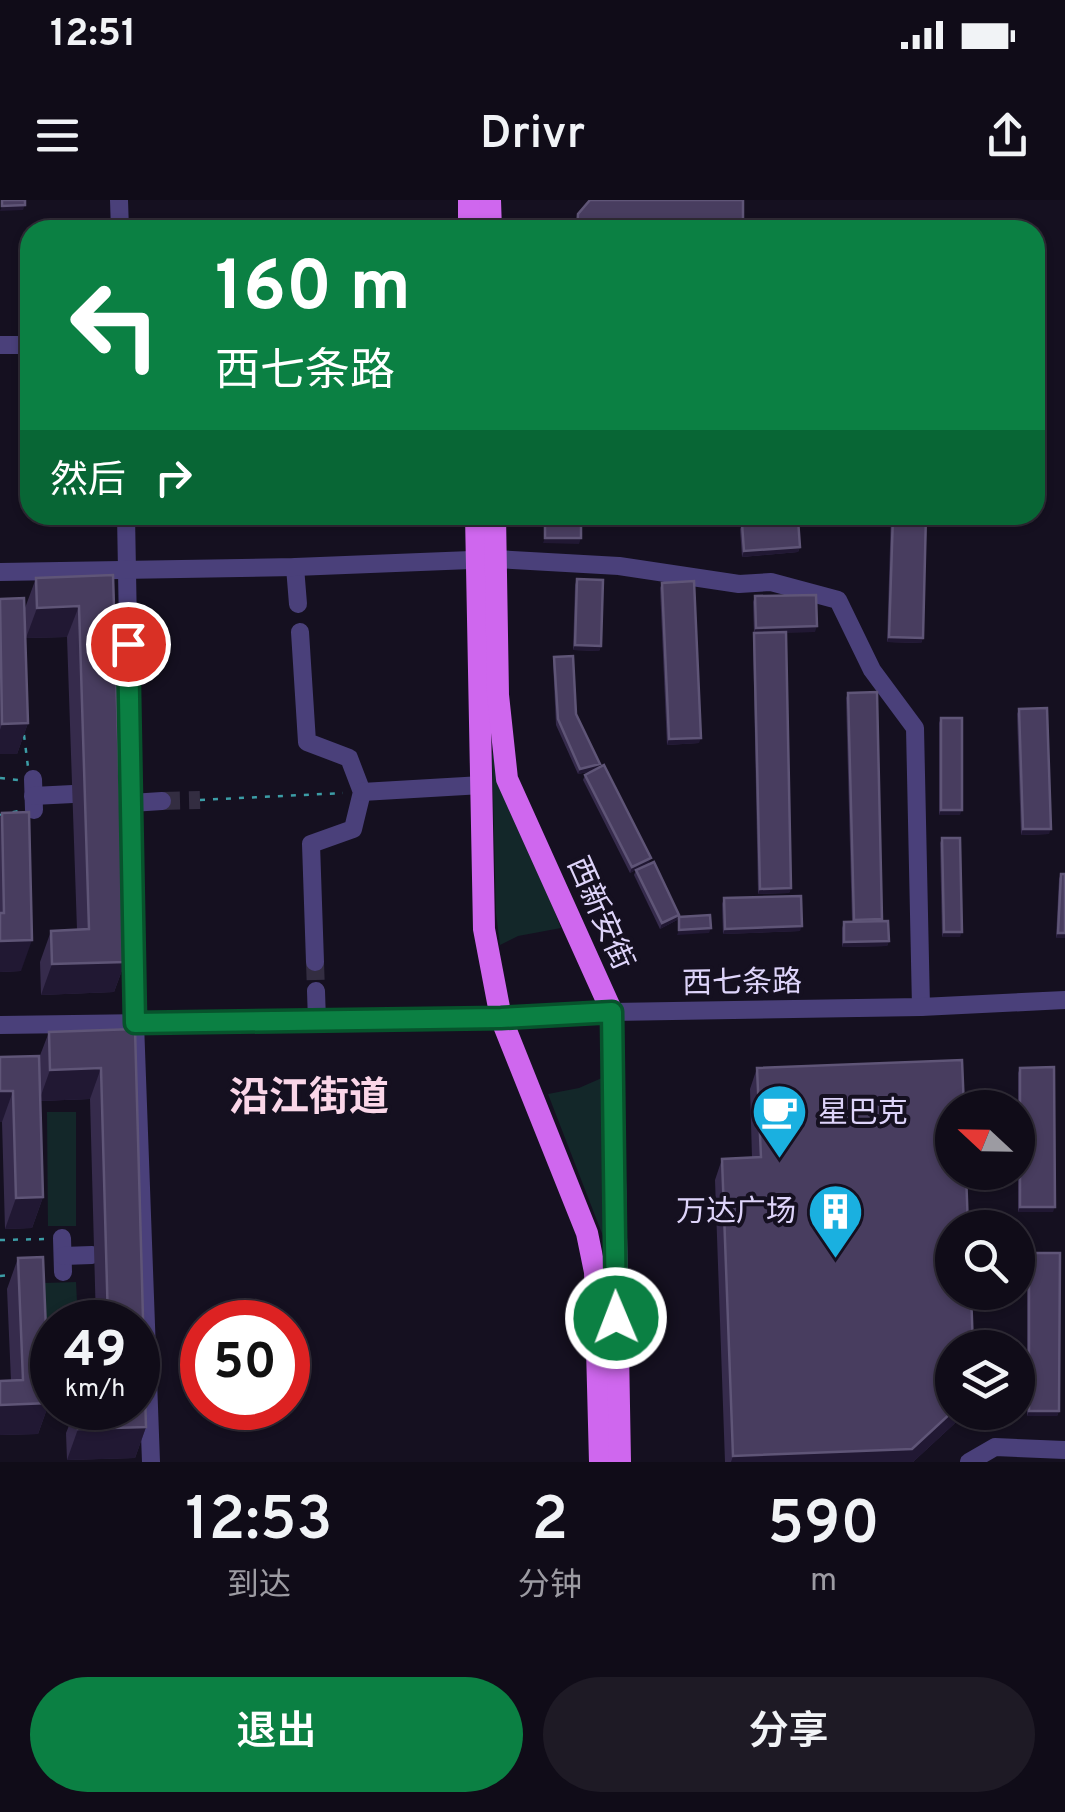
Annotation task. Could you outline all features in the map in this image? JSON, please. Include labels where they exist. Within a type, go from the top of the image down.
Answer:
[{"type":"main road","name":"西新安街","points":[[478,525],[487,560],[507,780],[612,1012],[620,1462]]},
{"type":"main road","name":"西新安街","points":[[494,525],[487,560],[482,785],[484,929],[501,1018],[587,1233],[596,1272],[600,1462]]},
{"type":"street","points":[[126,525],[136,1254],[151,1462]]},
{"type":"street","points":[[0,572],[487,560],[619,566],[738,584],[771,582],[838,600],[872,670],[915,728],[921,1006]]},
{"type":"street","points":[[295,567],[298,604]]},
{"type":"street","points":[[300,632],[307,742],[349,758],[362,792],[352,829],[311,844],[315,962]]},
{"type":"street","points":[[362,792],[482,785]]},
{"type":"street","points":[[33,795],[162,801]]},
{"type":"street","points":[[316,992],[317,1021]]},
{"type":"street","name":"西七条路","points":[[0,1025],[501,1018],[1065,1000]]},
{"type":"street","points":[[63,1256],[92,1256]]},
{"type":"street","points":[[969,1462],[995,1447],[1065,1450]]},
{"type":"path","points":[[23,720],[25,758],[33,795]]},
{"type":"path","points":[[0,778],[12,780]]},
{"type":"path","points":[[200,800],[362,792]]},
{"type":"path","points":[[0,816],[14,811]]},
{"type":"path","points":[[0,1240],[33,1239]]},
{"type":"path","points":[[0,1276],[18,1274]]},
{"type":"green space","points":[[492,752],[561,928],[518,936],[500,945],[496,913]]},
{"type":"green space","points":[[604,1077],[608,1249],[548,1094],[579,1088]]},
{"type":"green space","points":[[47,1112],[76,1112],[76,1226],[48,1226]]},
{"type":"green space","points":[[76,1282],[77,1300],[45,1300],[44,1283]]},
{"type":"building","points":[[2,200],[25,200],[25,205],[2,206]]},
{"type":"building","points":[[590,200],[743,200],[743,220],[578,220]]},
{"type":"building","points":[[545,525],[581,525],[581,538],[545,538]]},
{"type":"building","points":[[742,525],[798,525],[800,547],[744,551]]},
{"type":"building","points":[[893,525],[926,525],[923,638],[889,637]]},
{"type":"building","points":[[113,575],[125,962],[52,964],[51,931],[89,929],[79,606],[37,608],[36,578]]},
{"type":"building","points":[[577,579],[603,580],[601,646],[575,645]]},
{"type":"building","points":[[694,581],[701,738],[669,739],[662,583]]},
{"type":"building","points":[[816,595],[817,626],[756,628],[755,596]]},
{"type":"building","points":[[24,598],[28,723],[2,724],[0,599]]},
{"type":"building","points":[[786,632],[791,888],[760,889],[754,633]]},
{"type":"building","points":[[573,656],[576,714],[600,764],[580,769],[558,719],[554,657]]},
{"type":"building","points":[[877,692],[882,919],[854,920],[848,693]]},
{"type":"building","points":[[1047,708],[1051,829],[1023,829],[1019,709]]},
{"type":"building","points":[[941,718],[962,718],[962,810],[941,810]]},
{"type":"building","points":[[604,765],[651,858],[632,867],[585,775]]},
{"type":"building","points":[[29,812],[32,940],[0,941],[0,913],[4,913],[2,813]]},
{"type":"building","points":[[942,838],[960,838],[962,932],[944,932]]},
{"type":"building","points":[[654,862],[679,915],[662,923],[636,870]]},
{"type":"building","points":[[1061,874],[1065,874],[1065,933],[1058,933]]},
{"type":"building","points":[[801,896],[802,926],[725,929],[724,898]]},
{"type":"building","points":[[710,915],[711,928],[679,930],[679,917]]},
{"type":"building","points":[[888,921],[889,941],[844,942],[844,922]]},
{"type":"building","points":[[135,1029],[142,1300],[107,1300],[101,1068],[50,1070],[49,1032]]},
{"type":"building","points":[[39,1056],[43,1197],[16,1198],[13,1091],[0,1091],[0,1057]]},
{"type":"building","name":"万达广场","points":[[962,1060],[963,1090],[935,1090],[935,1190],[967,1190],[967,1210],[935,1210],[935,1310],[972,1310],[972,1330],[935,1330],[935,1428],[912,1449],[733,1456],[722,1159],[761,1157],[757,1068]]},
{"type":"building","points":[[1054,1067],[1055,1207],[1020,1207],[1020,1190],[1035,1190],[1035,1090],[1020,1090],[1020,1068]]},
{"type":"building","points":[[1035,1253],[1060,1253],[1059,1411],[1035,1411],[1035,1330],[1029,1330],[1029,1310],[1035,1310]]},
{"type":"building","points":[[43,1257],[45,1300],[30,1300],[30,1404],[0,1405],[0,1381],[23,1380],[18,1258]]},
{"type":"tunnel","points":[[162,801],[200,800]]},
{"type":"tunnel","points":[[315,962],[316,991]]},
{"type":"place","name":"星巴克","points":[[779,1161]]},
{"type":"place","name":"万达广场","points":[[835,1260]]},
{"type":"district","name":"沿江街道","points":[[309,1096]]},
{"type":"route","points":[[128,644],[135,1023],[501,1018],[612,1012],[616,1318]]}]
